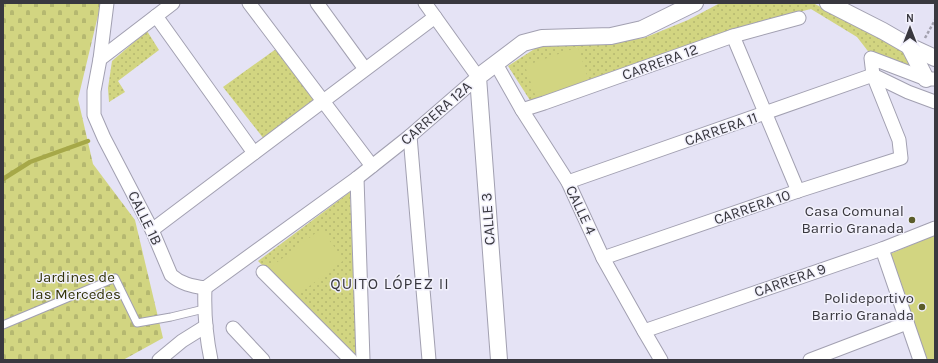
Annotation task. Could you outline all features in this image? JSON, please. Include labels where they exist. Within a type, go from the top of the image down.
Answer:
[{"type":"street","name":"CALLE 1B","points":[[107,3],[100,59],[94,91],[94,115],[104,138],[152,230],[171,275],[183,283],[205,288]]},
{"type":"street","points":[[100,59],[173,3]]},
{"type":"street","points":[[249,3],[372,166]]},
{"type":"street","points":[[317,3],[365,69]]},
{"type":"street","points":[[425,3],[478,77]]},
{"type":"street","name":"CARRERA 12A","points":[[205,288],[357,178],[410,136],[478,77],[523,43],[542,38],[611,36],[642,29],[695,3]]},
{"type":"street","points":[[828,3],[935,58]]},
{"type":"street","points":[[156,16],[254,153]]},
{"type":"street","points":[[152,230],[435,17]]},
{"type":"street","name":"CARRERA 12","points":[[522,110],[733,36],[799,18]]},
{"type":"street","points":[[733,36],[798,191]]},
{"type":"street","points":[[913,48],[931,79]]},
{"type":"street","points":[[931,79],[871,58],[873,75],[908,92],[935,102]]},
{"type":"street","name":"CALLE 4","points":[[496,64],[522,110],[568,182],[603,258],[661,360]]},
{"type":"street","name":"CARRERA 11","points":[[568,182],[873,75]]},
{"type":"street","name":"CARRERA 10","points":[[603,258],[798,191],[901,158],[899,140],[873,75]]},
{"type":"street","name":"CALLE 3","points":[[478,77],[499,360]]},
{"type":"street","points":[[410,136],[429,360]]},
{"type":"street","points":[[357,178],[363,360]]},
{"type":"street","name":"CARRERA 9","points":[[644,331],[882,249],[935,228]]},
{"type":"street","points":[[882,249],[920,360]]},
{"type":"street","points":[[263,272],[351,360]]},
{"type":"street","points":[[205,288],[204,309],[211,360]]},
{"type":"street","points":[[810,360],[907,323]]},
{"type":"street","points":[[159,360],[206,326]]},
{"type":"street","points":[[233,328],[263,360]]},
{"type":"lane","points":[[3,325],[114,278],[137,323],[204,309]]},
{"type":"path","points":[[913,48],[935,20]]},
{"type":"green space","name":"Jardines de las Mercedes","points":[[3,3],[101,3],[78,99],[93,164],[135,220],[163,338],[123,360],[3,360]]},
{"type":"green space","points":[[720,3],[813,3],[906,51],[920,75],[871,55],[857,37],[811,9],[750,24],[588,80],[577,47],[538,103],[533,105],[508,66],[539,46],[616,42],[644,38],[688,20]]},
{"type":"green space","points":[[147,31],[159,50],[118,81],[125,92],[109,102],[108,88],[112,61]]},
{"type":"green space","points":[[578,47],[590,85],[538,103],[525,66]]},
{"type":"green space","points":[[276,49],[316,100],[264,139],[223,87]]},
{"type":"green space","points":[[350,192],[357,359],[258,261]]},
{"type":"green space","points":[[321,229],[344,260],[295,297],[272,266]]},
{"type":"green space","name":"Polideportivo Barrio Granada","points":[[935,235],[935,360],[926,360],[890,254]]},
{"type":"waterway","points":[[3,179],[30,162],[88,141]]},
{"type":"place","name":"Casa Comunal Barrio Granada","points":[[912,220]]},
{"type":"place","name":"Polideportivo Barrio Granada","points":[[922,307]]},
{"type":"district","name":"QUITO LÓPEZ II","points":[[390,283]]}]
